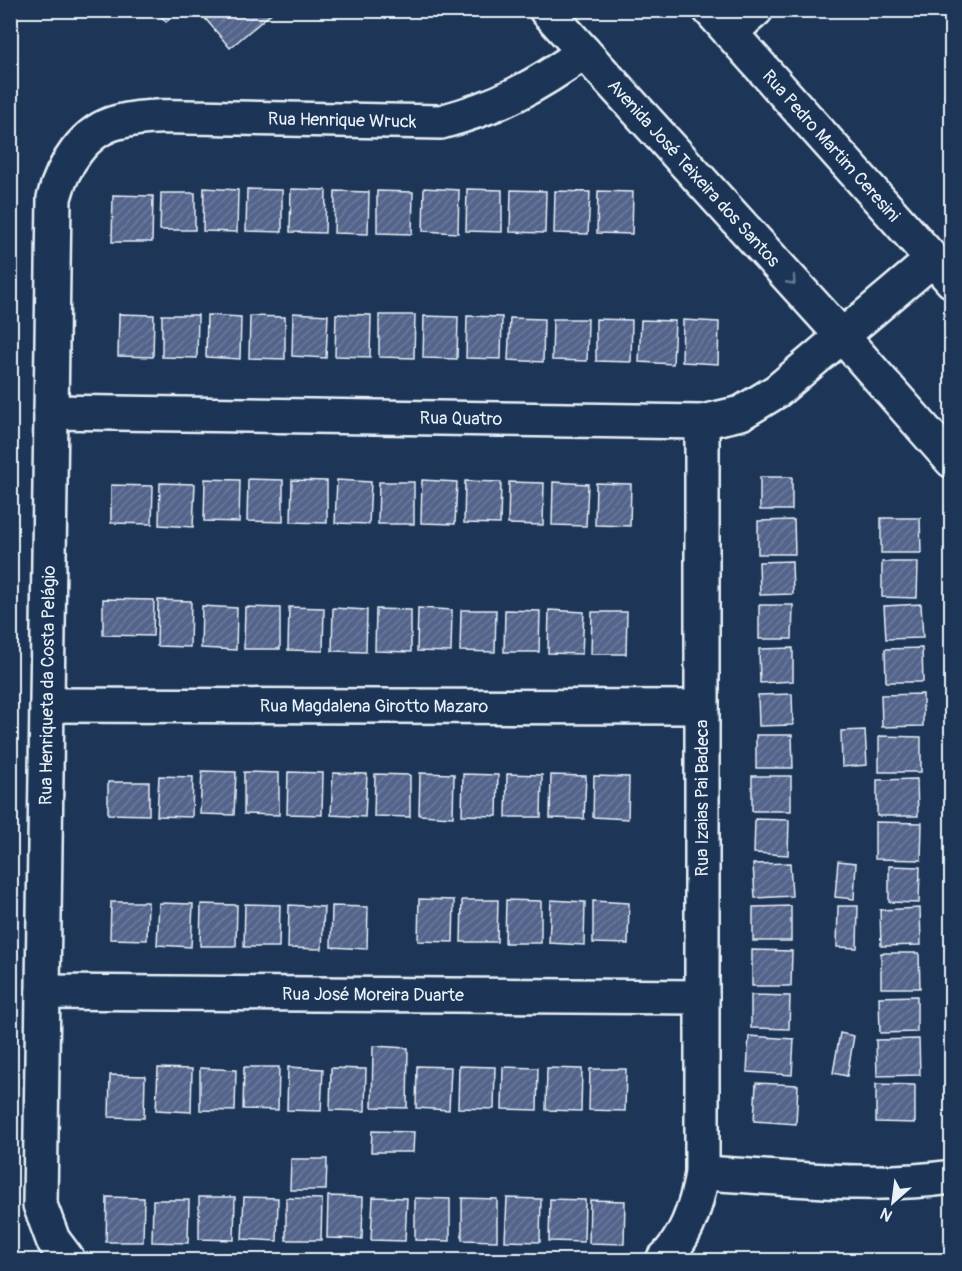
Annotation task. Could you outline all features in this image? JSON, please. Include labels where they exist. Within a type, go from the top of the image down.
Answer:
[{"type":"street","name":"Avenida José Teixeira dos Santos","points":[[546,10],[842,336],[951,461]]},
{"type":"street","points":[[720,22],[756,10]]},
{"type":"street","name":"Rua Pedro Martim Ceresini","points":[[720,22],[942,271]]},
{"type":"street","name":"Rua Henrique Wruck","points":[[88,140],[117,122],[164,118],[441,122],[482,111],[520,95],[584,52]]},
{"type":"street","name":"Rua Henriqueta da Costa Pelágio","points":[[60,1250],[40,1205],[54,198],[66,166],[88,140]]},
{"type":"street","name":"Rua Quatro","points":[[51,412],[702,422],[741,413],[760,403],[842,336],[942,271]]},
{"type":"street","name":"Rua Izaias Pai Badeca","points":[[679,1253],[698,1196],[702,1173],[702,422]]},
{"type":"street","name":"Rua Magdalena Girotto Mazaro","points":[[47,705],[702,707]]},
{"type":"street","name":"Rua José Moreira Duarte","points":[[43,992],[702,997]]},
{"type":"street","points":[[702,1173],[879,1182],[918,1182],[951,1177]]},
{"type":"building","points":[[156,10],[179,10],[166,22]]},
{"type":"building","points":[[198,10],[275,10],[230,48]]},
{"type":"building","points":[[204,188],[238,190],[237,232],[203,231]]},
{"type":"building","points":[[424,188],[459,190],[458,233],[423,231]]},
{"type":"building","points":[[247,189],[282,190],[282,232],[246,231]]},
{"type":"building","points":[[291,189],[326,190],[325,233],[290,232]]},
{"type":"building","points":[[467,189],[502,190],[502,232],[466,231]]},
{"type":"building","points":[[511,190],[546,191],[545,233],[510,232]]},
{"type":"building","points":[[335,191],[369,192],[368,234],[334,233]]},
{"type":"building","points":[[377,191],[413,192],[412,234],[377,233]]},
{"type":"building","points":[[555,191],[590,192],[588,234],[554,233]]},
{"type":"building","points":[[598,191],[633,192],[632,234],[597,233]]},
{"type":"building","points":[[161,193],[195,193],[195,230],[160,230]]},
{"type":"building","points":[[113,195],[153,196],[152,242],[112,242]]},
{"type":"building","points":[[293,313],[328,315],[326,358],[292,356]]},
{"type":"building","points":[[119,314],[154,315],[153,357],[118,356]]},
{"type":"building","points":[[336,314],[371,315],[370,357],[335,356]]},
{"type":"building","points":[[162,315],[198,315],[197,358],[162,357]]},
{"type":"building","points":[[207,315],[241,317],[240,359],[206,357]]},
{"type":"building","points":[[379,315],[415,315],[414,358],[379,357]]},
{"type":"building","points":[[250,316],[285,317],[285,359],[249,358]]},
{"type":"building","points":[[424,316],[458,317],[457,359],[423,358]]},
{"type":"building","points":[[467,316],[502,317],[501,359],[466,358]]},
{"type":"building","points":[[510,318],[544,319],[543,362],[508,360]]},
{"type":"building","points":[[553,319],[588,319],[587,361],[552,360]]},
{"type":"building","points":[[596,319],[632,320],[631,362],[596,361]]},
{"type":"building","points":[[641,320],[675,321],[673,364],[639,362]]},
{"type":"building","points":[[683,320],[719,322],[718,364],[682,362]]},
{"type":"building","points":[[760,477],[792,477],[792,510],[760,510]]},
{"type":"building","points":[[205,479],[240,480],[239,522],[204,521]]},
{"type":"building","points":[[248,479],[283,480],[283,522],[247,521]]},
{"type":"building","points":[[292,480],[327,481],[327,523],[291,522]]},
{"type":"building","points":[[337,480],[371,482],[369,524],[335,523]]},
{"type":"building","points":[[422,480],[457,482],[455,524],[421,523]]},
{"type":"building","points":[[465,481],[501,482],[500,524],[464,523]]},
{"type":"building","points":[[379,482],[414,482],[414,524],[378,524]]},
{"type":"building","points":[[509,482],[544,483],[543,525],[508,524]]},
{"type":"building","points":[[553,482],[588,484],[586,526],[552,525]]},
{"type":"building","points":[[160,483],[195,484],[193,527],[159,525]]},
{"type":"building","points":[[596,483],[631,484],[630,526],[595,525]]},
{"type":"building","points":[[111,485],[153,486],[152,524],[111,523]]},
{"type":"building","points":[[881,518],[920,518],[921,553],[881,553]]},
{"type":"building","points":[[794,520],[795,554],[758,554],[758,521]]},
{"type":"building","points":[[792,561],[793,594],[760,595],[759,562]]},
{"type":"building","points":[[882,562],[918,562],[917,598],[882,597]]},
{"type":"building","points":[[103,599],[154,600],[153,636],[103,635]]},
{"type":"building","points":[[158,600],[191,601],[190,647],[157,646]]},
{"type":"building","points":[[921,604],[923,638],[886,639],[884,606]]},
{"type":"building","points":[[759,605],[793,605],[792,639],[759,639]]},
{"type":"building","points":[[202,606],[237,608],[236,650],[201,648]]},
{"type":"building","points":[[245,607],[280,608],[280,649],[244,649]]},
{"type":"building","points":[[289,607],[324,608],[323,651],[288,650]]},
{"type":"building","points":[[333,608],[367,610],[366,652],[332,651]]},
{"type":"building","points":[[418,608],[452,610],[451,652],[417,651]]},
{"type":"building","points":[[376,609],[411,610],[411,652],[375,651]]},
{"type":"building","points":[[461,610],[496,610],[495,652],[460,651]]},
{"type":"building","points":[[505,610],[540,611],[539,652],[504,652]]},
{"type":"building","points":[[549,610],[584,612],[582,654],[548,653]]},
{"type":"building","points":[[592,612],[627,612],[626,654],[591,654]]},
{"type":"building","points":[[793,648],[793,681],[760,683],[759,649]]},
{"type":"building","points":[[922,648],[923,682],[886,682],[885,649]]},
{"type":"building","points":[[792,694],[793,725],[759,726],[758,695]]},
{"type":"building","points":[[923,694],[923,726],[882,727],[881,695]]},
{"type":"building","points":[[865,730],[867,765],[842,767],[841,731]]},
{"type":"building","points":[[756,735],[792,735],[793,768],[756,768]]},
{"type":"building","points":[[879,736],[921,737],[921,772],[879,772]]},
{"type":"building","points":[[202,771],[236,772],[234,815],[200,814]]},
{"type":"building","points":[[244,772],[279,773],[279,815],[244,814]]},
{"type":"building","points":[[288,772],[323,773],[322,815],[287,814]]},
{"type":"building","points":[[333,773],[367,774],[365,817],[331,815]]},
{"type":"building","points":[[420,773],[454,774],[453,817],[419,815]]},
{"type":"building","points":[[375,774],[410,775],[410,817],[374,816]]},
{"type":"building","points":[[463,774],[498,775],[497,816],[462,815]]},
{"type":"building","points":[[507,774],[542,775],[541,817],[506,817]]},
{"type":"building","points":[[551,775],[586,776],[584,819],[550,818]]},
{"type":"building","points":[[159,776],[193,777],[192,817],[157,816]]},
{"type":"building","points":[[594,776],[629,777],[628,819],[593,817]]},
{"type":"building","points":[[752,776],[791,776],[791,811],[752,811]]},
{"type":"building","points":[[917,779],[918,816],[877,816],[877,780]]},
{"type":"building","points":[[108,782],[149,782],[149,815],[108,814]]},
{"type":"building","points":[[755,819],[789,820],[788,855],[754,853]]},
{"type":"building","points":[[875,822],[922,823],[921,860],[875,859]]},
{"type":"building","points":[[838,861],[856,863],[854,899],[835,897]]},
{"type":"building","points":[[790,863],[792,896],[755,898],[753,864]]},
{"type":"building","points":[[889,866],[920,867],[919,903],[889,902]]},
{"type":"building","points":[[419,899],[454,900],[453,942],[418,941]]},
{"type":"building","points":[[462,900],[498,900],[497,942],[461,942]]},
{"type":"building","points":[[506,900],[541,901],[541,943],[505,943]]},
{"type":"building","points":[[551,900],[585,902],[584,945],[549,943]]},
{"type":"building","points":[[593,901],[629,903],[628,944],[593,943]]},
{"type":"building","points":[[111,902],[148,902],[147,940],[110,939]]},
{"type":"building","points":[[159,903],[193,904],[191,947],[157,945]]},
{"type":"building","points":[[201,904],[237,905],[236,946],[200,946]]},
{"type":"building","points":[[245,904],[280,905],[279,947],[244,947]]},
{"type":"building","points":[[289,905],[324,907],[322,949],[288,948]]},
{"type":"building","points":[[332,906],[368,907],[367,949],[331,947]]},
{"type":"building","points":[[791,906],[791,941],[753,941],[753,907]]},
{"type":"building","points":[[838,906],[858,906],[857,948],[837,947]]},
{"type":"building","points":[[920,908],[921,945],[881,946],[880,910]]},
{"type":"building","points":[[752,950],[792,951],[791,986],[752,986]]},
{"type":"building","points":[[881,953],[919,953],[920,988],[881,988]]},
{"type":"building","points":[[751,995],[790,996],[789,1029],[751,1028]]},
{"type":"building","points":[[917,996],[917,1032],[880,1033],[879,997]]},
{"type":"building","points":[[840,1033],[854,1036],[847,1076],[833,1073]]},
{"type":"building","points":[[749,1036],[794,1039],[792,1075],[747,1072]]},
{"type":"building","points":[[919,1039],[920,1075],[877,1076],[876,1040]]},
{"type":"building","points":[[373,1046],[408,1048],[407,1108],[372,1107]]},
{"type":"building","points":[[417,1066],[451,1067],[449,1110],[416,1108]]},
{"type":"building","points":[[459,1066],[495,1067],[494,1109],[458,1108]]},
{"type":"building","points":[[244,1067],[279,1067],[278,1110],[243,1109]]},
{"type":"building","points":[[288,1067],[323,1069],[321,1111],[287,1110]]},
{"type":"building","points":[[503,1067],[538,1068],[537,1110],[502,1109]]},
{"type":"building","points":[[158,1068],[192,1069],[191,1112],[156,1110]]},
{"type":"building","points":[[200,1068],[236,1070],[235,1111],[200,1110]]},
{"type":"building","points":[[331,1068],[366,1069],[365,1111],[330,1110]]},
{"type":"building","points":[[547,1068],[582,1069],[581,1111],[546,1110]]},
{"type":"building","points":[[590,1069],[626,1069],[625,1111],[589,1110]]},
{"type":"building","points":[[110,1075],[145,1076],[144,1118],[109,1117]]},
{"type":"building","points":[[756,1083],[798,1085],[796,1124],[754,1121]]},
{"type":"building","points":[[876,1084],[915,1085],[915,1123],[876,1122]]},
{"type":"building","points":[[372,1131],[414,1132],[413,1152],[371,1152]]},
{"type":"building","points":[[291,1159],[327,1159],[326,1190],[290,1190]]},
{"type":"building","points":[[328,1196],[363,1197],[362,1239],[327,1238]]},
{"type":"building","points":[[107,1197],[144,1198],[143,1242],[106,1242]]},
{"type":"building","points":[[199,1197],[235,1197],[234,1240],[199,1239]]},
{"type":"building","points":[[244,1197],[278,1198],[277,1241],[242,1239]]},
{"type":"building","points":[[373,1197],[407,1198],[405,1241],[371,1240]]},
{"type":"building","points":[[286,1198],[322,1199],[321,1240],[286,1240]]},
{"type":"building","points":[[415,1198],[450,1199],[450,1241],[415,1240]]},
{"type":"building","points":[[462,1198],[497,1199],[497,1241],[462,1240]]},
{"type":"building","points":[[507,1198],[541,1199],[540,1242],[505,1241]]},
{"type":"building","points":[[550,1199],[585,1200],[584,1242],[549,1241]]},
{"type":"building","points":[[153,1200],[189,1200],[188,1243],[152,1242]]},
{"type":"building","points":[[590,1200],[625,1201],[624,1244],[589,1243]]}]
